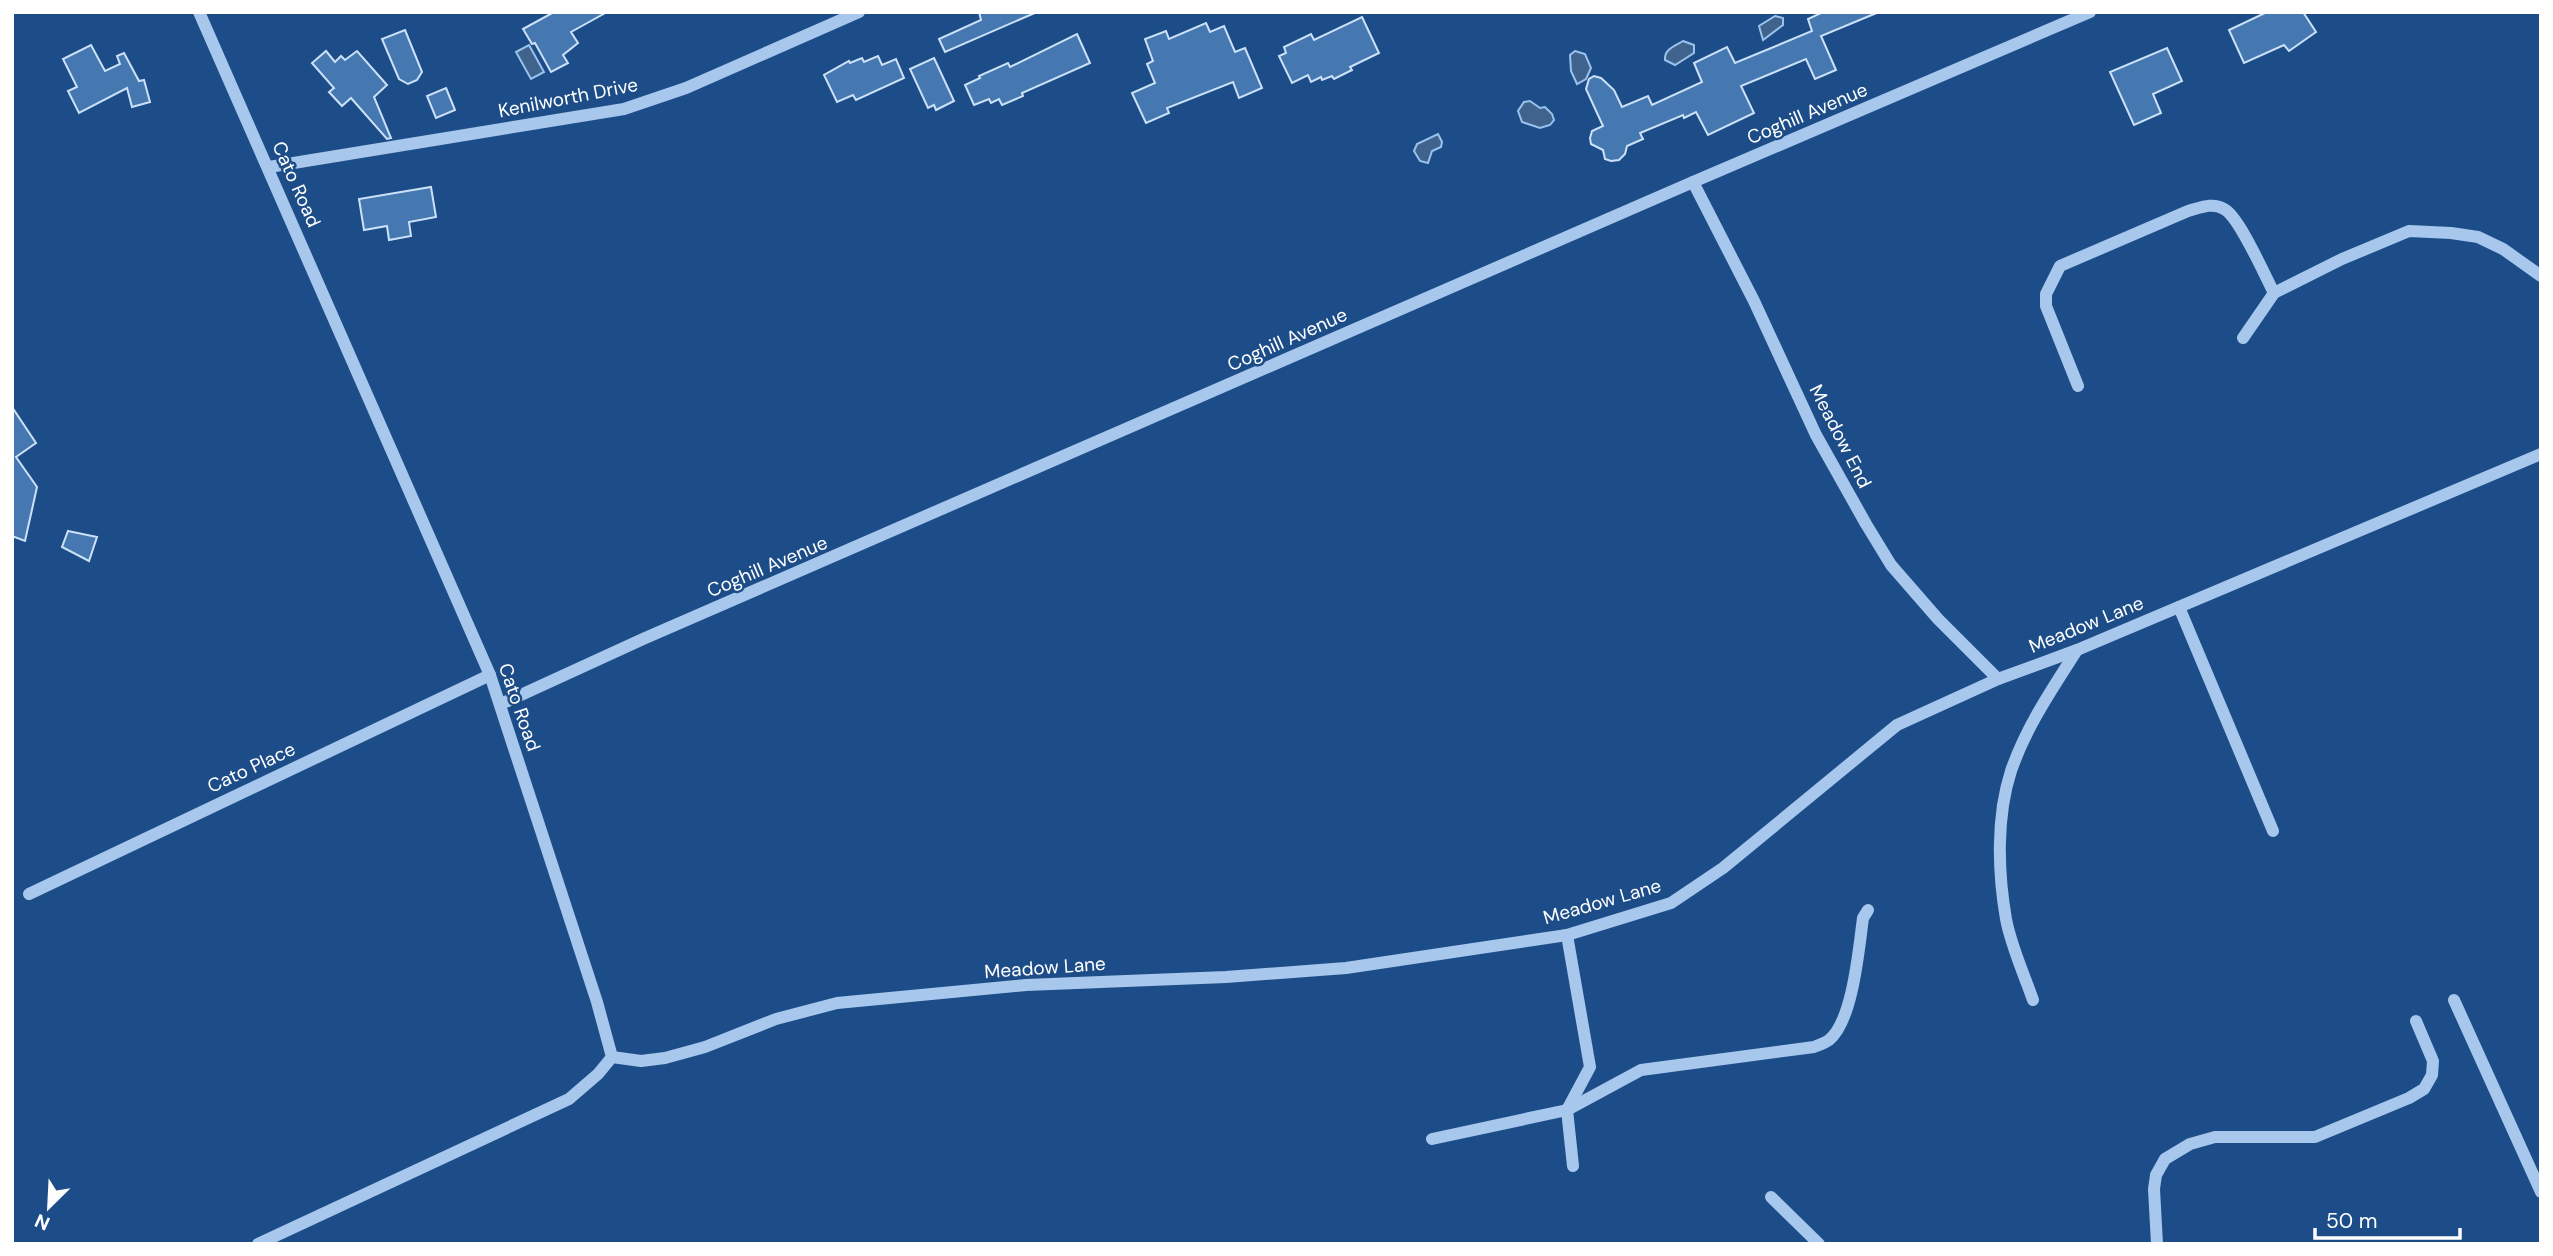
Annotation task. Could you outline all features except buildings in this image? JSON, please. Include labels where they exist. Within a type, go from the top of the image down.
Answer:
[{"type":"street","name":"Cato Road","points":[[199,12],[490,675],[597,1002],[612,1057]]},
{"type":"street","name":"Kenilworth Drive","points":[[269,167],[624,109],[686,88],[859,12]]},
{"type":"street","name":"Coghill Avenue","points":[[500,704],[643,639],[1693,182],[2090,12]]},
{"type":"street","name":"Meadow End","points":[[1693,182],[1754,301],[1816,435],[1891,565],[1938,619],[1998,679]]},
{"type":"street","points":[[2078,386],[2046,306],[2046,294],[2060,266],[2151,226],[2209,205],[2226,209],[2236,220],[2274,293]]},
{"type":"street","points":[[2243,338],[2274,293],[2353,254],[2409,231],[2479,237],[2503,249],[2541,276]]},
{"type":"street","name":"Meadow Lane","points":[[612,1057],[641,1061],[665,1058],[705,1047],[776,1019],[837,1003],[1026,985],[1227,977],[1346,968],[1567,935],[1671,903],[1723,868],[1897,725],[1998,679],[2077,650],[2541,454]]},
{"type":"street","points":[[2179,607],[2273,831]]},
{"type":"street","points":[[2033,1000],[2007,922],[2002,889],[2000,825],[2010,773],[2029,729],[2077,650]]},
{"type":"street","name":"Cato Place","points":[[29,894],[490,675]]},
{"type":"street","points":[[1432,1139],[1567,1110],[1641,1070],[1814,1047],[1830,1040],[1839,1027],[1851,995],[1863,918],[1868,910]]},
{"type":"street","points":[[1567,935],[1590,1067],[1567,1110],[1573,1166]]},
{"type":"street","points":[[2454,1000],[2541,1192]]},
{"type":"street","points":[[2157,1244],[2154,1189],[2156,1175],[2165,1159],[2190,1144],[2216,1137],[2315,1137],[2409,1098],[2424,1089],[2432,1075],[2433,1061],[2416,1021]]},
{"type":"street","points":[[258,1244],[569,1099],[598,1074],[612,1057]]},
{"type":"street","points":[[1771,1196],[1819,1244]]},
{"type":"water","points":[[1775,16],[1783,18],[1783,25],[1763,40],[1759,26]]},
{"type":"water","points":[[1683,41],[1694,45],[1694,53],[1675,65],[1665,60],[1668,50]]},
{"type":"water","points":[[529,45],[544,72],[531,79],[516,52]]},
{"type":"water","points":[[1575,51],[1585,54],[1591,68],[1586,79],[1577,84],[1571,71],[1570,55]]},
{"type":"water","points":[[1530,101],[1540,108],[1545,107],[1552,114],[1554,120],[1550,125],[1540,128],[1522,122],[1518,111],[1524,102]]},
{"type":"water","points":[[1438,134],[1441,147],[1432,151],[1428,163],[1420,161],[1414,151],[1417,144]]}]
